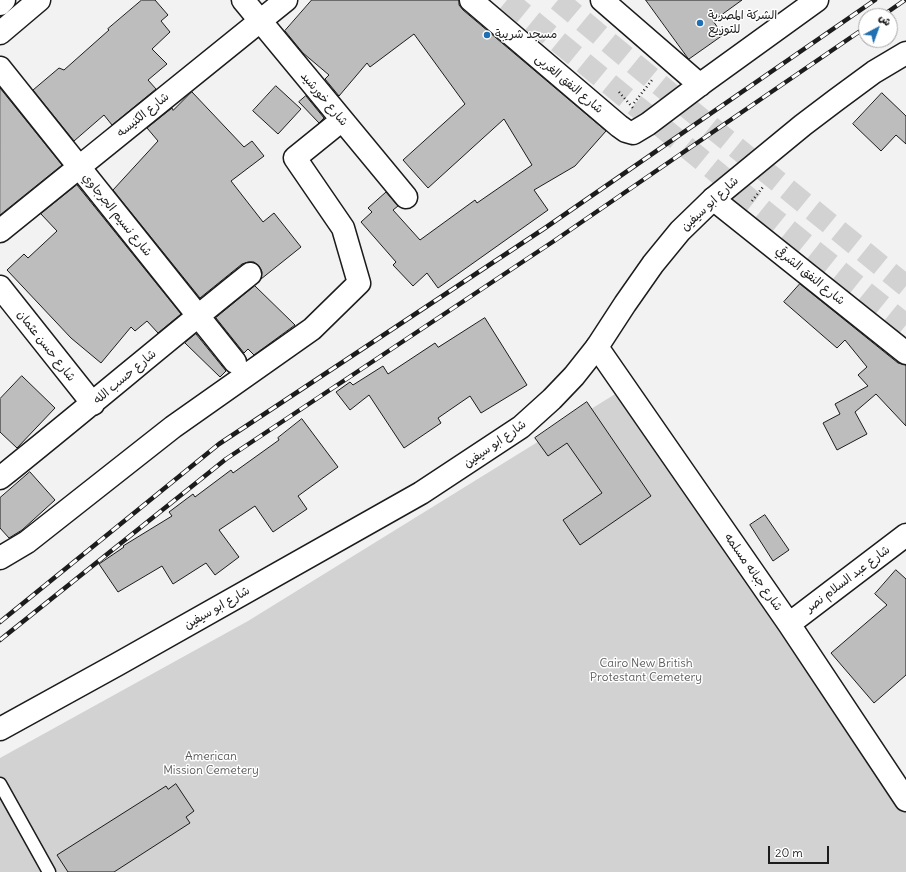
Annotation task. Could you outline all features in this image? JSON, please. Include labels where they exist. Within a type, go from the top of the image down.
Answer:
[{"type":"main road","points":[[0,4],[4,0]]},
{"type":"main road","points":[[0,33],[39,0]]},
{"type":"main road","name":"شارع خورشيد","points":[[243,0],[406,197]]},
{"type":"main road","name":"شارع الكنيسه","points":[[0,231],[286,0]]},
{"type":"main road","name":"شارع النفق الغربى","points":[[471,0],[626,131],[633,133],[648,124],[700,85]]},
{"type":"main road","points":[[602,0],[700,85],[817,0]]},
{"type":"main road","name":"شارع ابو سيفين","points":[[0,729],[421,493],[527,423],[574,376],[597,347],[653,264],[680,231],[713,199],[803,125],[874,72],[906,53]]},
{"type":"main road","name":"شارع نسيم الجرجاوي","points":[[0,68],[236,362]]},
{"type":"main road","points":[[0,558],[27,542],[173,427],[312,329],[359,284],[343,228],[295,158],[342,120]]},
{"type":"main road","name":"شارع النفق الشرقي","points":[[713,199],[906,353]]},
{"type":"main road","name":"شارع حسب الله","points":[[0,478],[250,274]]},
{"type":"main road","name":"شارع حسن عثمان","points":[[0,287],[92,404]]},
{"type":"main road","name":"شارع جبانه مسلمه","points":[[597,347],[789,624],[906,800]]},
{"type":"main road","name":"شارع عبد السلام نصر","points":[[789,624],[904,542]]},
{"type":"lane","points":[[0,784],[49,872]]},
{"type":"path","points":[[634,103],[652,80]]},
{"type":"green space","points":[[625,388],[906,800],[906,872],[0,872],[0,758],[248,621]]},
{"type":"building","points":[[142,0],[155,0],[168,15],[161,21],[170,32],[152,49],[167,64],[148,80],[156,89],[112,125],[104,115],[74,141],[33,90],[59,68],[64,70]]},
{"type":"building","points":[[312,0],[459,0],[459,5],[463,10],[606,131],[575,166],[534,190],[548,210],[438,288],[427,273],[413,286],[393,265],[396,262],[361,222],[372,212],[368,208],[386,192],[398,206],[393,210],[420,240],[475,200],[477,203],[532,165],[504,119],[428,188],[403,160],[465,104],[414,34],[370,67],[367,63],[339,96],[325,79],[329,75],[303,53],[285,31]]},
{"type":"building","points":[[646,0],[742,0],[713,21],[723,35],[689,59]]},
{"type":"building","points":[[276,86],[301,109],[278,134],[253,111]]},
{"type":"building","points":[[0,88],[62,165],[0,215]]},
{"type":"building","points":[[192,92],[244,147],[252,141],[264,156],[231,181],[263,222],[274,213],[301,247],[261,279],[262,272],[259,266],[254,262],[242,264],[200,298],[113,190],[158,141],[147,128],[172,108],[173,110]]},
{"type":"building","points":[[882,93],[906,116],[906,144],[896,135],[881,151],[853,124]]},
{"type":"building","points":[[306,96],[324,118],[319,123],[299,102]]},
{"type":"building","points":[[77,185],[181,314],[158,333],[147,321],[135,331],[131,327],[101,363],[71,338],[7,270],[24,254],[28,258],[57,231],[41,214]]},
{"type":"building","points":[[800,284],[898,363],[906,365],[906,426],[876,394],[855,412],[867,434],[837,450],[823,423],[840,414],[835,404],[868,386],[858,375],[867,367],[845,340],[837,348],[784,302]]},
{"type":"building","points":[[255,286],[295,325],[254,355],[248,349],[244,353],[216,318]]},
{"type":"building","points":[[485,318],[527,385],[481,413],[470,396],[438,418],[441,423],[404,448],[369,395],[350,410],[336,392],[350,382],[353,385],[383,366],[388,374],[435,343],[438,347]]},
{"type":"building","points":[[196,334],[226,371],[220,377],[185,343]]},
{"type":"building","points":[[22,376],[55,408],[17,448],[0,432],[0,399]]},
{"type":"building","points":[[587,402],[651,496],[580,545],[563,520],[602,493],[567,443],[548,456],[535,438]]},
{"type":"building","points":[[302,419],[338,467],[298,496],[307,509],[273,532],[255,506],[219,530],[239,557],[215,575],[206,563],[173,584],[162,566],[118,592],[99,564],[124,547],[123,546],[172,516],[169,512],[193,494],[195,497],[231,470],[233,473],[279,440],[278,438]]},
{"type":"building","points":[[30,472],[55,500],[22,530],[9,538],[0,528],[0,498]]},
{"type":"building","points":[[765,515],[789,550],[773,561],[750,525]]},
{"type":"building","points":[[896,570],[906,579],[906,675],[874,703],[831,653],[887,605],[875,594]]},
{"type":"building","points":[[176,784],[194,811],[186,817],[190,823],[114,872],[68,872],[57,855],[166,786],[168,789]]},
{"type":"tunnel","points":[[507,0],[906,325]]},
{"type":"tunnel","points":[[558,0],[906,286]]},
{"type":"railway","points":[[0,622],[219,444],[545,228],[875,0]]},
{"type":"railway","points":[[894,8],[905,0]]},
{"type":"railway","points":[[0,640],[226,459],[554,241],[858,32]]},
{"type":"place","name":"الشركة المصرية للتوزيع","points":[[700,23]]},
{"type":"place","name":"مسجد شريبة","points":[[487,35]]},
{"type":"park label","name":"Cairo New British Protestant Cemetery","points":[[646,671]]},
{"type":"park label","name":"American Mission Cemetery","points":[[211,764]]}]
